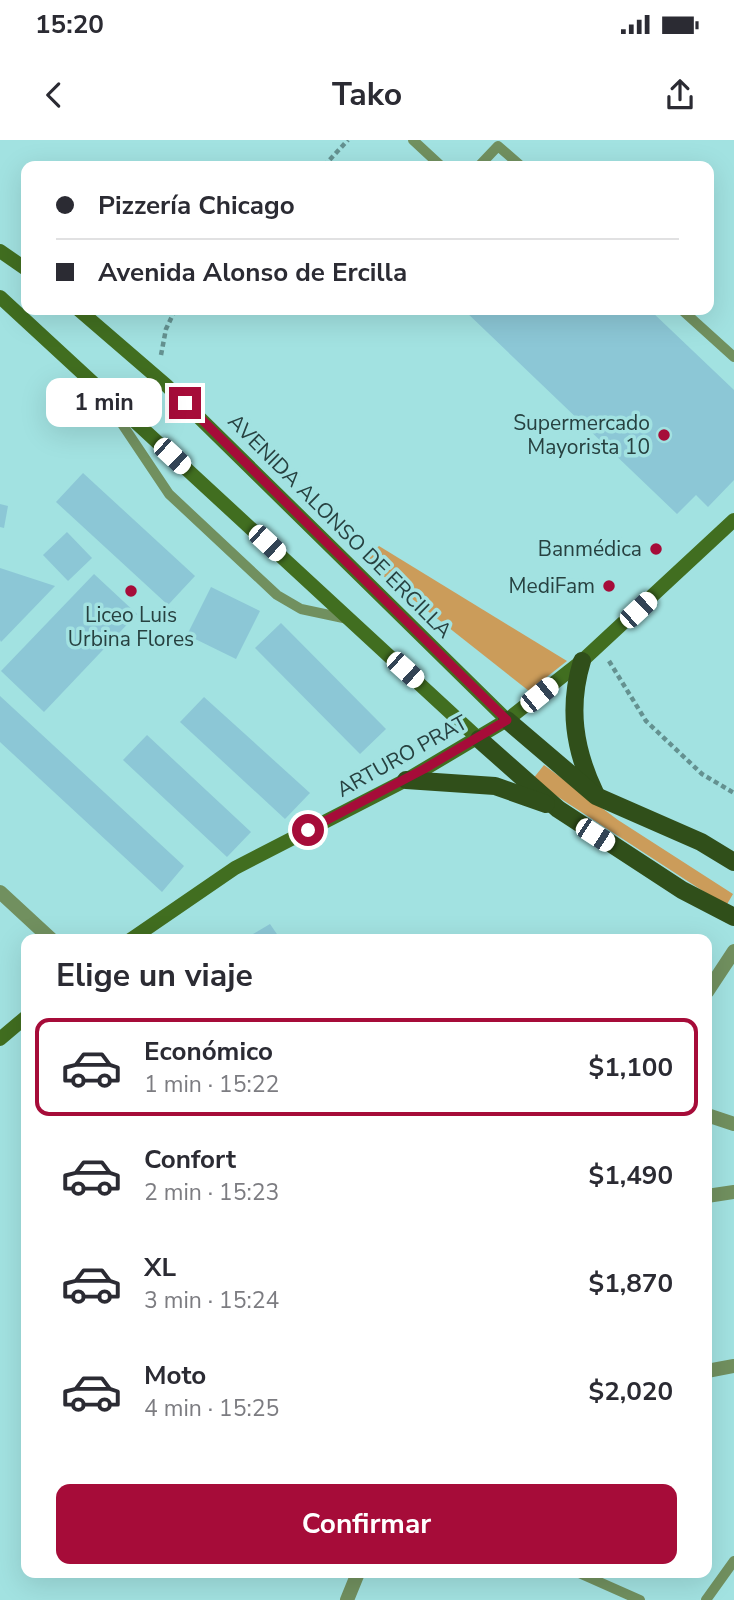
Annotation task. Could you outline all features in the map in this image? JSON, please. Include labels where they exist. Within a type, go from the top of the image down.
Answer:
[{"type":"main road","points":[[0,251],[21,266]]},
{"type":"main road","points":[[0,297],[558,809],[682,890],[734,917]]},
{"type":"main road","name":"AVENIDA ALONSO DE ERCILLA","points":[[85,315],[166,385],[507,720]]},
{"type":"main road","name":"ARTURO PRAT","points":[[139,934],[234,868],[406,780],[507,720],[582,661],[734,520]]},
{"type":"main road","points":[[582,661],[574,694],[574,726],[582,760],[596,796]]},
{"type":"main road","points":[[507,720],[596,796],[701,842],[734,862]]},
{"type":"main road","points":[[406,780],[495,786],[558,809]]},
{"type":"main road","points":[[0,1039],[21,1021]]},
{"type":"street","points":[[0,892],[46,934]]},
{"type":"street","points":[[712,984],[734,951]]},
{"type":"street","points":[[712,1117],[734,1124]]},
{"type":"street","points":[[712,1195],[734,1192]]},
{"type":"street","points":[[712,1370],[734,1366]]},
{"type":"street","points":[[349,1599],[356,1578]]},
{"type":"lane","points":[[413,140],[436,161]]},
{"type":"lane","points":[[484,161],[498,146],[515,161]]},
{"type":"lane","points":[[688,315],[734,356]]},
{"type":"lane","points":[[97,386],[169,494],[277,595],[301,609],[349,619]]},
{"type":"lane","points":[[706,1600],[734,1561]]},
{"type":"lane","points":[[590,1578],[640,1600]]},
{"type":"path","points":[[329,161],[348,140]]},
{"type":"path","points":[[166,385],[161,353],[166,329],[173,315]]},
{"type":"path","points":[[599,646],[646,721],[702,774],[734,793]]},
{"type":"shaded area","points":[[379,546],[567,661],[529,691],[363,560]]},
{"type":"shaded area","points":[[544,765],[618,820],[733,894],[726,906],[532,780]]},
{"type":"building","name":"Supermercado Mayorista 10","points":[[469,315],[655,315],[734,390],[734,480],[708,507],[696,495],[677,514]]},
{"type":"building","points":[[83,473],[195,576],[168,605],[56,502]]},
{"type":"building","points":[[0,504],[8,506],[4,528],[0,527]]},
{"type":"building","points":[[67,532],[92,558],[68,581],[43,555]]},
{"type":"building","points":[[0,568],[55,586],[1,642],[0,640]]},
{"type":"building","points":[[94,574],[137,614],[44,712],[1,671]]},
{"type":"building","points":[[211,587],[260,611],[236,659],[187,635]]},
{"type":"building","points":[[281,623],[386,729],[360,754],[255,648]]},
{"type":"building","points":[[0,696],[184,866],[162,892],[0,742]]},
{"type":"building","points":[[204,697],[310,793],[285,819],[180,722]]},
{"type":"building","points":[[147,735],[251,832],[227,857],[123,760]]},
{"type":"building","points":[[270,924],[277,934],[253,934]]},
{"type":"place","name":"Supermercado Mayorista 10","points":[[664,435]]},
{"type":"place","name":"Banmédica","points":[[656,549]]},
{"type":"place","name":"MediFam","points":[[609,586]]},
{"type":"place","name":"Liceo Luis Urbina Flores","points":[[131,591]]},
{"type":"route","points":[[185,403],[507,720],[424,769],[308,830]]}]
